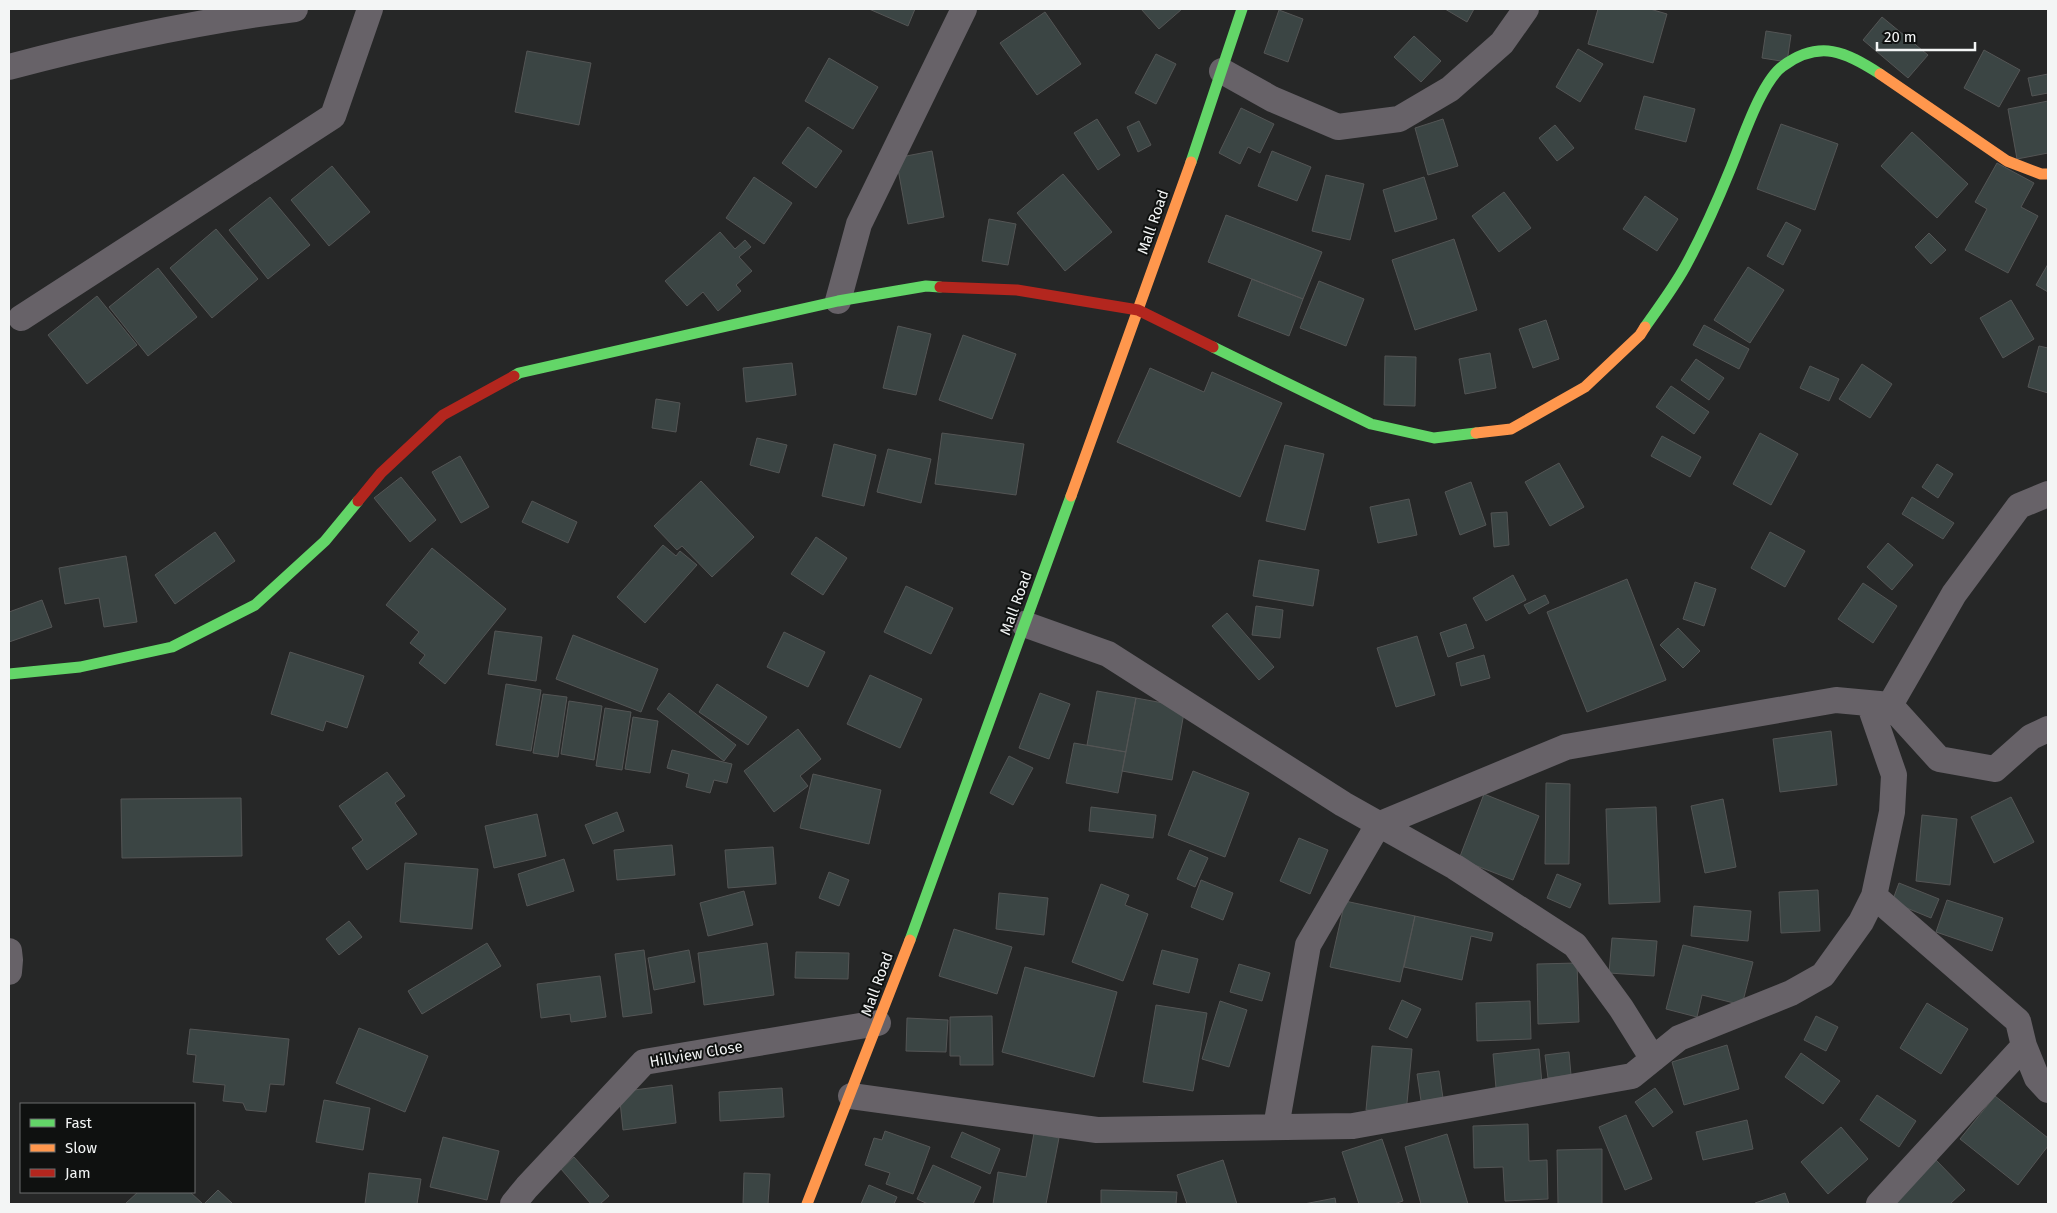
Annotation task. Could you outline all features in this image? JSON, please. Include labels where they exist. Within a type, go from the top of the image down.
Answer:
[{"type":"street","points":[[9,66],[77,48],[246,15],[295,9]]},
{"type":"street","points":[[21,318],[333,116],[370,9]]},
{"type":"street","points":[[838,301],[859,224],[964,9]]},
{"type":"street","name":"Mall Road","points":[[807,1204],[878,1024],[1024,624],[1138,310],[1242,9]]},
{"type":"street","points":[[1222,71],[1272,99],[1338,127],[1400,119],[1450,88],[1488,56],[1502,43],[1526,9]]},
{"type":"street","points":[[9,674],[80,667],[172,648],[255,605],[325,542],[381,473],[443,415],[519,373],[838,301],[926,286],[1017,290],[1138,310],[1371,424],[1434,438],[1511,429],[1585,387],[1640,335],[1685,267],[1728,176],[1767,84],[1781,67],[1798,56],[1819,51],[1841,52],[1860,61],[2007,161],[2041,174],[2048,174]]},
{"type":"street","points":[[851,1096],[1097,1130],[1353,1126],[1632,1076],[1679,1038],[1791,993],[1823,975],[1861,922],[1874,896],[1892,812],[1894,775],[1880,704],[1954,594],[2020,506],[2048,494]]},
{"type":"street","points":[[1024,624],[1108,654],[1378,825],[1455,868],[1575,946],[1621,1008],[1653,1059]]},
{"type":"street","points":[[1276,1127],[1308,946],[1378,825],[1566,747],[1836,700],[1880,704],[1939,758],[1994,769],[2031,737],[2048,730]]},
{"type":"street","points":[[1874,896],[2018,1021],[2024,1046],[2037,1078],[2048,1090]]},
{"type":"street","points":[[9,951],[9,972]]},
{"type":"street","name":"Hillview Close","points":[[513,1204],[644,1062],[878,1024]]},
{"type":"street","points":[[1878,1204],[2024,1046]]},
{"type":"building","points":[[869,9],[915,9],[908,26]]},
{"type":"building","points":[[1141,9],[1182,9],[1159,29]]},
{"type":"building","points":[[1445,9],[1474,9],[1467,22]]},
{"type":"building","points":[[1598,9],[1650,9],[1667,14],[1653,63],[1588,44]]},
{"type":"building","points":[[1279,10],[1303,19],[1288,62],[1264,53]]},
{"type":"building","points":[[1045,12],[1081,64],[1037,95],[1000,43]]},
{"type":"building","points":[[1882,17],[1928,55],[1908,78],[1863,40]]},
{"type":"building","points":[[1766,31],[1791,35],[1787,62],[1762,58]]},
{"type":"building","points":[[1414,36],[1441,61],[1421,82],[1394,57]]},
{"type":"building","points":[[1578,49],[1603,64],[1580,102],[1556,87]]},
{"type":"building","points":[[1984,50],[2020,70],[1999,107],[1964,88]]},
{"type":"building","points":[[527,51],[591,63],[579,125],[515,112]]},
{"type":"building","points":[[1156,54],[1176,64],[1156,104],[1135,93]]},
{"type":"building","points":[[829,58],[878,87],[853,129],[805,101]]},
{"type":"building","points":[[2048,74],[2048,93],[2032,96],[2028,78]]},
{"type":"building","points":[[1644,96],[1695,109],[1686,142],[1635,129]]},
{"type":"building","points":[[2048,101],[2048,153],[2017,159],[2008,109]]},
{"type":"building","points":[[1241,108],[1274,124],[1260,153],[1248,147],[1240,164],[1219,153]]},
{"type":"building","points":[[1097,119],[1120,155],[1098,170],[1074,133]]},
{"type":"building","points":[[1443,119],[1458,166],[1428,175],[1415,128]]},
{"type":"building","points":[[1139,121],[1151,145],[1138,152],[1127,127]]},
{"type":"building","points":[[1781,124],[1838,144],[1815,210],[1757,189]]},
{"type":"building","points":[[1555,125],[1574,148],[1557,161],[1539,138]]},
{"type":"building","points":[[808,127],[842,151],[816,188],[782,163]]},
{"type":"building","points":[[1912,132],[1968,184],[1937,218],[1881,166]]},
{"type":"building","points":[[932,151],[944,217],[908,224],[896,158]]},
{"type":"building","points":[[1272,151],[1311,167],[1297,201],[1258,186]]},
{"type":"building","points":[[1997,163],[2034,183],[2021,207],[2038,216],[2008,273],[1965,250],[1987,209],[1975,202]]},
{"type":"building","points":[[332,166],[370,212],[329,246],[291,200]]},
{"type":"building","points":[[1063,174],[1112,232],[1065,271],[1017,213]]},
{"type":"building","points":[[1326,175],[1364,184],[1350,240],[1312,231]]},
{"type":"building","points":[[754,177],[792,203],[764,244],[726,218]]},
{"type":"building","points":[[1424,177],[1437,219],[1395,232],[1383,190]]},
{"type":"building","points":[[1504,192],[1531,228],[1499,252],[1472,216]]},
{"type":"building","points":[[1645,196],[1678,219],[1657,251],[1623,229]]},
{"type":"building","points":[[270,197],[310,245],[268,279],[229,230]]},
{"type":"building","points":[[1226,215],[1322,252],[1303,299],[1208,262]]},
{"type":"building","points":[[989,219],[1016,224],[1008,265],[982,261]]},
{"type":"building","points":[[1786,222],[1801,230],[1783,265],[1767,256]]},
{"type":"building","points":[[216,229],[258,279],[212,318],[170,268]]},
{"type":"building","points":[[720,232],[735,249],[745,240],[751,247],[739,257],[752,271],[736,285],[741,291],[718,311],[703,292],[687,306],[665,281]]},
{"type":"building","points":[[1929,233],[1946,250],[1931,264],[1915,247]]},
{"type":"building","points":[[1454,239],[1477,310],[1415,330],[1392,260]]},
{"type":"building","points":[[2048,264],[2048,292],[2036,285]]},
{"type":"building","points":[[1748,267],[1784,290],[1750,343],[1714,320]]},
{"type":"building","points":[[158,268],[197,317],[148,356],[109,307]]},
{"type":"building","points":[[1252,279],[1303,299],[1289,336],[1238,316]]},
{"type":"building","points":[[1319,281],[1364,299],[1346,346],[1300,328]]},
{"type":"building","points":[[97,296],[137,345],[87,384],[48,335]]},
{"type":"building","points":[[2011,300],[2034,339],[2003,358],[1980,318]]},
{"type":"building","points":[[1546,320],[1559,359],[1533,368],[1519,329]]},
{"type":"building","points":[[1704,325],[1749,349],[1739,369],[1693,345]]},
{"type":"building","points":[[898,326],[931,334],[916,395],[883,388]]},
{"type":"building","points":[[963,335],[1016,354],[992,419],[939,400]]},
{"type":"building","points":[[2039,346],[2048,348],[2048,393],[2028,387]]},
{"type":"building","points":[[1490,353],[1496,388],[1465,394],[1459,359]]},
{"type":"building","points":[[1385,356],[1416,357],[1415,406],[1384,405]]},
{"type":"building","points":[[1696,359],[1724,378],[1709,400],[1681,380]]},
{"type":"building","points":[[792,363],[796,395],[746,402],[743,368]]},
{"type":"building","points":[[1862,364],[1892,384],[1870,418],[1839,399]]},
{"type":"building","points":[[1810,366],[1839,379],[1829,401],[1800,388]]},
{"type":"building","points":[[1150,368],[1204,392],[1212,372],[1282,403],[1240,497],[1117,442]]},
{"type":"building","points":[[1671,386],[1709,412],[1694,434],[1656,407]]},
{"type":"building","points":[[656,399],[680,403],[676,432],[652,428]]},
{"type":"building","points":[[942,433],[1024,444],[1016,495],[935,484]]},
{"type":"building","points":[[1760,433],[1798,454],[1771,505],[1733,484]]},
{"type":"building","points":[[1662,436],[1701,457],[1690,477],[1651,456]]},
{"type":"building","points":[[757,438],[787,445],[779,473],[750,465]]},
{"type":"building","points":[[834,444],[876,455],[864,506],[822,496]]},
{"type":"building","points":[[1285,445],[1324,454],[1305,530],[1266,521]]},
{"type":"building","points":[[888,449],[931,459],[921,503],[877,492]]},
{"type":"building","points":[[460,456],[489,507],[461,523],[432,472]]},
{"type":"building","points":[[1559,463],[1584,507],[1550,526],[1525,482]]},
{"type":"building","points":[[1937,464],[1953,474],[1938,498],[1922,487]]},
{"type":"building","points":[[401,477],[436,520],[410,542],[374,498]]},
{"type":"building","points":[[701,481],[754,537],[712,577],[682,546],[677,550],[654,526]]},
{"type":"building","points":[[1471,482],[1486,525],[1460,535],[1445,492]]},
{"type":"building","points":[[1912,497],[1954,523],[1943,539],[1902,514]]},
{"type":"building","points":[[1409,499],[1417,535],[1378,543],[1370,507]]},
{"type":"building","points":[[532,501],[577,522],[568,543],[522,522]]},
{"type":"building","points":[[1507,512],[1509,545],[1494,547],[1491,513]]},
{"type":"building","points":[[215,532],[235,561],[175,604],[155,575]]},
{"type":"building","points":[[1770,532],[1805,551],[1785,587],[1751,568]]},
{"type":"building","points":[[816,537],[847,558],[823,595],[791,574]]},
{"type":"building","points":[[1888,543],[1913,565],[1892,590],[1867,567]]},
{"type":"building","points":[[663,545],[676,556],[680,551],[697,565],[645,623],[617,597]]},
{"type":"building","points":[[432,548],[506,609],[445,684],[419,663],[425,655],[410,643],[419,632],[386,605]]},
{"type":"building","points":[[126,556],[137,622],[104,627],[99,598],[65,604],[59,568]]},
{"type":"building","points":[[1259,560],[1319,570],[1313,606],[1253,596]]},
{"type":"building","points":[[1513,575],[1526,600],[1486,621],[1473,598]]},
{"type":"building","points":[[1627,579],[1666,680],[1587,712],[1547,612]]},
{"type":"building","points":[[1695,582],[1716,589],[1704,626],[1683,619]]},
{"type":"building","points":[[1863,583],[1897,606],[1873,643],[1838,619]]},
{"type":"building","points":[[906,586],[953,608],[931,654],[884,632]]},
{"type":"building","points":[[1545,595],[1549,603],[1529,614],[1524,605]]},
{"type":"building","points":[[42,600],[52,627],[9,642],[9,612]]},
{"type":"building","points":[[1256,606],[1283,610],[1280,638],[1252,635]]},
{"type":"building","points":[[1227,613],[1274,667],[1259,680],[1212,626]]},
{"type":"building","points":[[1466,624],[1474,648],[1448,657],[1440,633]]},
{"type":"building","points":[[1678,628],[1700,651],[1683,668],[1660,645]]},
{"type":"building","points":[[495,631],[542,637],[536,681],[488,674]]},
{"type":"building","points":[[784,632],[825,652],[808,687],[767,667]]},
{"type":"building","points":[[573,635],[658,669],[641,712],[556,679]]},
{"type":"building","points":[[1417,636],[1435,695],[1396,707],[1377,648]]},
{"type":"building","points":[[290,652],[364,676],[347,728],[326,721],[323,731],[271,714]]},
{"type":"building","points":[[1484,655],[1490,678],[1461,686],[1456,663]]},
{"type":"building","points":[[870,675],[922,699],[900,748],[847,724]]},
{"type":"building","points":[[506,684],[541,690],[531,751],[496,745]]},
{"type":"building","points":[[717,684],[767,717],[748,745],[699,712]]},
{"type":"building","points":[[1097,691],[1136,698],[1126,752],[1087,745]]},
{"type":"building","points":[[669,693],[736,745],[724,761],[657,709]]},
{"type":"building","points":[[1040,693],[1070,704],[1049,759],[1019,748]]},
{"type":"building","points":[[543,694],[567,697],[558,757],[533,753]]},
{"type":"building","points":[[1136,698],[1185,707],[1172,780],[1122,771]]},
{"type":"building","points":[[569,701],[602,706],[594,760],[561,754]]},
{"type":"building","points":[[605,708],[631,712],[622,770],[596,766]]},
{"type":"building","points":[[633,717],[658,721],[650,773],[625,769]]},
{"type":"building","points":[[798,729],[821,759],[800,776],[808,786],[774,812],[744,771]]},
{"type":"building","points":[[1831,731],[1837,785],[1780,792],[1773,739]]},
{"type":"building","points":[[1074,743],[1126,752],[1118,793],[1066,783]]},
{"type":"building","points":[[672,750],[732,764],[727,783],[714,780],[710,793],[686,787],[689,774],[667,768]]},
{"type":"building","points":[[1009,756],[1033,768],[1013,805],[990,793]]},
{"type":"building","points":[[1193,771],[1249,793],[1225,857],[1168,835]]},
{"type":"building","points":[[387,772],[405,796],[395,803],[417,834],[367,870],[352,848],[363,840],[339,806]]},
{"type":"building","points":[[813,774],[881,790],[869,844],[800,828]]},
{"type":"building","points":[[1546,783],[1570,784],[1569,864],[1545,864]]},
{"type":"building","points":[[1484,794],[1539,816],[1513,880],[1459,859]]},
{"type":"building","points":[[2011,797],[2034,842],[1994,863],[1971,817]]},
{"type":"building","points":[[241,798],[242,856],[122,858],[121,799]]},
{"type":"building","points":[[1723,799],[1736,867],[1705,873],[1691,806]]},
{"type":"building","points":[[1091,807],[1156,815],[1153,838],[1089,831]]},
{"type":"building","points":[[1656,807],[1660,902],[1609,904],[1606,809]]},
{"type":"building","points":[[617,812],[624,831],[593,844],[585,825]]},
{"type":"building","points":[[537,814],[546,856],[494,868],[485,826]]},
{"type":"building","points":[[1922,815],[1957,819],[1950,885],[1916,881]]},
{"type":"building","points":[[1299,838],[1328,850],[1310,894],[1280,881]]},
{"type":"building","points":[[672,845],[675,875],[617,880],[614,850]]},
{"type":"building","points":[[773,847],[776,884],[728,888],[725,850]]},
{"type":"building","points":[[1190,850],[1208,858],[1195,887],[1177,879]]},
{"type":"building","points":[[564,859],[574,891],[527,906],[518,874]]},
{"type":"building","points":[[405,863],[478,869],[472,929],[400,922]]},
{"type":"building","points":[[829,872],[849,880],[839,906],[819,898]]},
{"type":"building","points":[[1557,874],[1581,884],[1570,908],[1547,898]]},
{"type":"building","points":[[1201,880],[1233,893],[1223,920],[1191,907]]},
{"type":"building","points":[[1899,883],[1939,899],[1931,918],[1892,902]]},
{"type":"building","points":[[1101,884],[1129,895],[1125,905],[1148,914],[1123,981],[1072,962]]},
{"type":"building","points":[[1818,890],[1820,931],[1781,933],[1779,892]]},
{"type":"building","points":[[744,891],[753,925],[708,936],[700,903]]},
{"type":"building","points":[[999,893],[1048,898],[1044,935],[996,929]]},
{"type":"building","points":[[1947,900],[2003,918],[1992,951],[1936,932]]},
{"type":"building","points":[[1345,901],[1415,916],[1400,982],[1330,967]]},
{"type":"building","points":[[1694,906],[1751,911],[1748,941],[1691,936]]},
{"type":"building","points":[[1415,916],[1493,933],[1491,941],[1471,936],[1462,980],[1404,967]]},
{"type":"building","points":[[349,921],[362,937],[339,955],[326,939]]},
{"type":"building","points":[[954,929],[1012,947],[997,994],[939,976]]},
{"type":"building","points":[[1612,938],[1657,941],[1654,976],[1609,973]]},
{"type":"building","points":[[487,943],[501,966],[422,1014],[408,991]]},
{"type":"building","points":[[767,943],[774,995],[704,1005],[698,953]]},
{"type":"building","points":[[1683,945],[1753,962],[1742,1005],[1702,995],[1697,1017],[1666,1009]]},
{"type":"building","points":[[644,950],[652,1013],[623,1017],[615,954]]},
{"type":"building","points":[[689,950],[695,982],[654,990],[648,958]]},
{"type":"building","points":[[1162,950],[1198,959],[1189,993],[1153,984]]},
{"type":"building","points":[[796,952],[849,953],[848,979],[795,978]]},
{"type":"building","points":[[1577,963],[1579,1022],[1538,1024],[1537,964]]},
{"type":"building","points":[[1239,964],[1270,973],[1262,1001],[1230,992]]},
{"type":"building","points":[[1025,967],[1117,992],[1094,1077],[1002,1052]]},
{"type":"building","points":[[600,976],[606,1017],[571,1022],[570,1014],[541,1018],[537,984]]},
{"type":"building","points":[[1402,1000],[1421,1009],[1407,1038],[1389,1029]]},
{"type":"building","points":[[1220,1001],[1247,1010],[1229,1067],[1202,1059]]},
{"type":"building","points":[[1530,1001],[1531,1039],[1477,1041],[1476,1003]]},
{"type":"building","points":[[1927,1003],[1968,1029],[1941,1074],[1900,1048]]},
{"type":"building","points":[[1156,1005],[1207,1013],[1193,1091],[1143,1082]]},
{"type":"building","points":[[992,1016],[993,1065],[960,1065],[960,1056],[950,1056],[950,1017]]},
{"type":"building","points":[[1816,1016],[1838,1027],[1826,1051],[1804,1040]]},
{"type":"building","points":[[907,1018],[948,1020],[946,1052],[906,1051]]},
{"type":"building","points":[[359,1028],[428,1056],[405,1112],[336,1083]]},
{"type":"building","points":[[190,1029],[289,1039],[284,1085],[270,1084],[266,1112],[246,1110],[243,1103],[223,1101],[225,1085],[193,1082],[196,1055],[187,1054]]},
{"type":"building","points":[[1727,1045],[1739,1089],[1684,1105],[1672,1062]]},
{"type":"building","points":[[1372,1046],[1412,1049],[1406,1114],[1366,1110]]},
{"type":"building","points":[[1539,1049],[1542,1084],[1496,1088],[1493,1054]]},
{"type":"building","points":[[1569,1052],[1571,1075],[1548,1078],[1545,1055]]},
{"type":"building","points":[[1801,1053],[1840,1081],[1823,1104],[1785,1077]]},
{"type":"building","points":[[1439,1071],[1443,1098],[1421,1101],[1417,1074]]},
{"type":"building","points":[[672,1085],[676,1123],[623,1130],[619,1092]]},
{"type":"building","points":[[782,1088],[784,1117],[720,1121],[719,1092]]},
{"type":"building","points":[[1655,1088],[1673,1112],[1653,1127],[1635,1102]]},
{"type":"building","points":[[1877,1095],[1916,1121],[1899,1147],[1860,1120]]},
{"type":"building","points":[[1995,1096],[2048,1138],[2048,1146],[2018,1185],[1960,1139]]},
{"type":"building","points":[[324,1100],[370,1108],[363,1150],[316,1142]]},
{"type":"building","points":[[1626,1115],[1652,1179],[1625,1190],[1599,1127]]},
{"type":"building","points":[[1747,1120],[1753,1149],[1703,1160],[1696,1132]]},
{"type":"building","points":[[1528,1124],[1529,1161],[1547,1160],[1548,1199],[1505,1201],[1503,1167],[1474,1168],[1473,1126]]},
{"type":"building","points":[[1841,1127],[1868,1159],[1828,1194],[1801,1162]]},
{"type":"building","points":[[885,1131],[930,1147],[913,1194],[886,1184],[890,1173],[865,1165],[874,1138],[882,1140]]},
{"type":"building","points":[[962,1132],[1000,1149],[990,1174],[951,1157]]},
{"type":"building","points":[[1034,1133],[1059,1138],[1046,1204],[993,1204],[998,1172],[1026,1177]]},
{"type":"building","points":[[1447,1134],[1468,1204],[1421,1204],[1405,1147]]},
{"type":"building","points":[[443,1137],[499,1151],[487,1200],[430,1187]]},
{"type":"building","points":[[1382,1139],[1403,1201],[1394,1204],[1359,1204],[1342,1152]]},
{"type":"building","points":[[1602,1149],[1602,1204],[1558,1204],[1557,1150]]},
{"type":"building","points":[[574,1157],[609,1196],[600,1204],[591,1204],[561,1169]]},
{"type":"building","points":[[1223,1160],[1237,1204],[1187,1204],[1177,1175]]},
{"type":"building","points":[[1936,1160],[1965,1190],[1950,1204],[1895,1204]]},
{"type":"building","points":[[933,1165],[981,1187],[973,1204],[928,1204],[917,1199]]},
{"type":"building","points":[[369,1173],[421,1179],[417,1204],[365,1204]]},
{"type":"building","points":[[744,1173],[770,1174],[768,1204],[743,1204]]},
{"type":"building","points":[[869,1185],[897,1197],[894,1204],[861,1204]]},
{"type":"building","points":[[218,1190],[233,1204],[204,1204]]},
{"type":"building","points":[[1101,1190],[1177,1192],[1176,1204],[1101,1204]]},
{"type":"building","points":[[137,1193],[191,1193],[203,1204],[125,1204]]},
{"type":"building","points":[[1785,1193],[1789,1204],[1755,1204],[1755,1203]]},
{"type":"building","points":[[1335,1198],[1336,1204],[1304,1204]]},
{"type":"traffic: fast","points":[[1191,162],[1242,9]]},
{"type":"traffic: fast","points":[[1645,327],[1676,282],[1691,255],[1720,194],[1752,114],[1775,74],[1783,66],[1796,58],[1821,51],[1844,55],[1880,74]]},
{"type":"traffic: fast","points":[[514,376],[519,373],[838,301],[926,286],[940,287]]},
{"type":"traffic: fast","points":[[1213,347],[1371,424],[1434,438],[1476,433]]},
{"type":"traffic: fast","points":[[910,940],[1071,496]]},
{"type":"traffic: fast","points":[[9,674],[80,667],[172,647],[255,605],[325,541],[358,501]]},
{"type":"traffic: slow","points":[[1880,74],[2007,161],[2041,174],[2048,174]]},
{"type":"traffic: slow","points":[[1071,496],[1191,162]]},
{"type":"traffic: slow","points":[[1476,433],[1511,429],[1585,387],[1640,335],[1645,327]]},
{"type":"traffic: slow","points":[[807,1204],[910,940]]},
{"type":"traffic: jam","points":[[940,287],[1017,290],[1138,310],[1213,347]]},
{"type":"traffic: jam","points":[[358,501],[381,473],[443,415],[514,376]]}]
